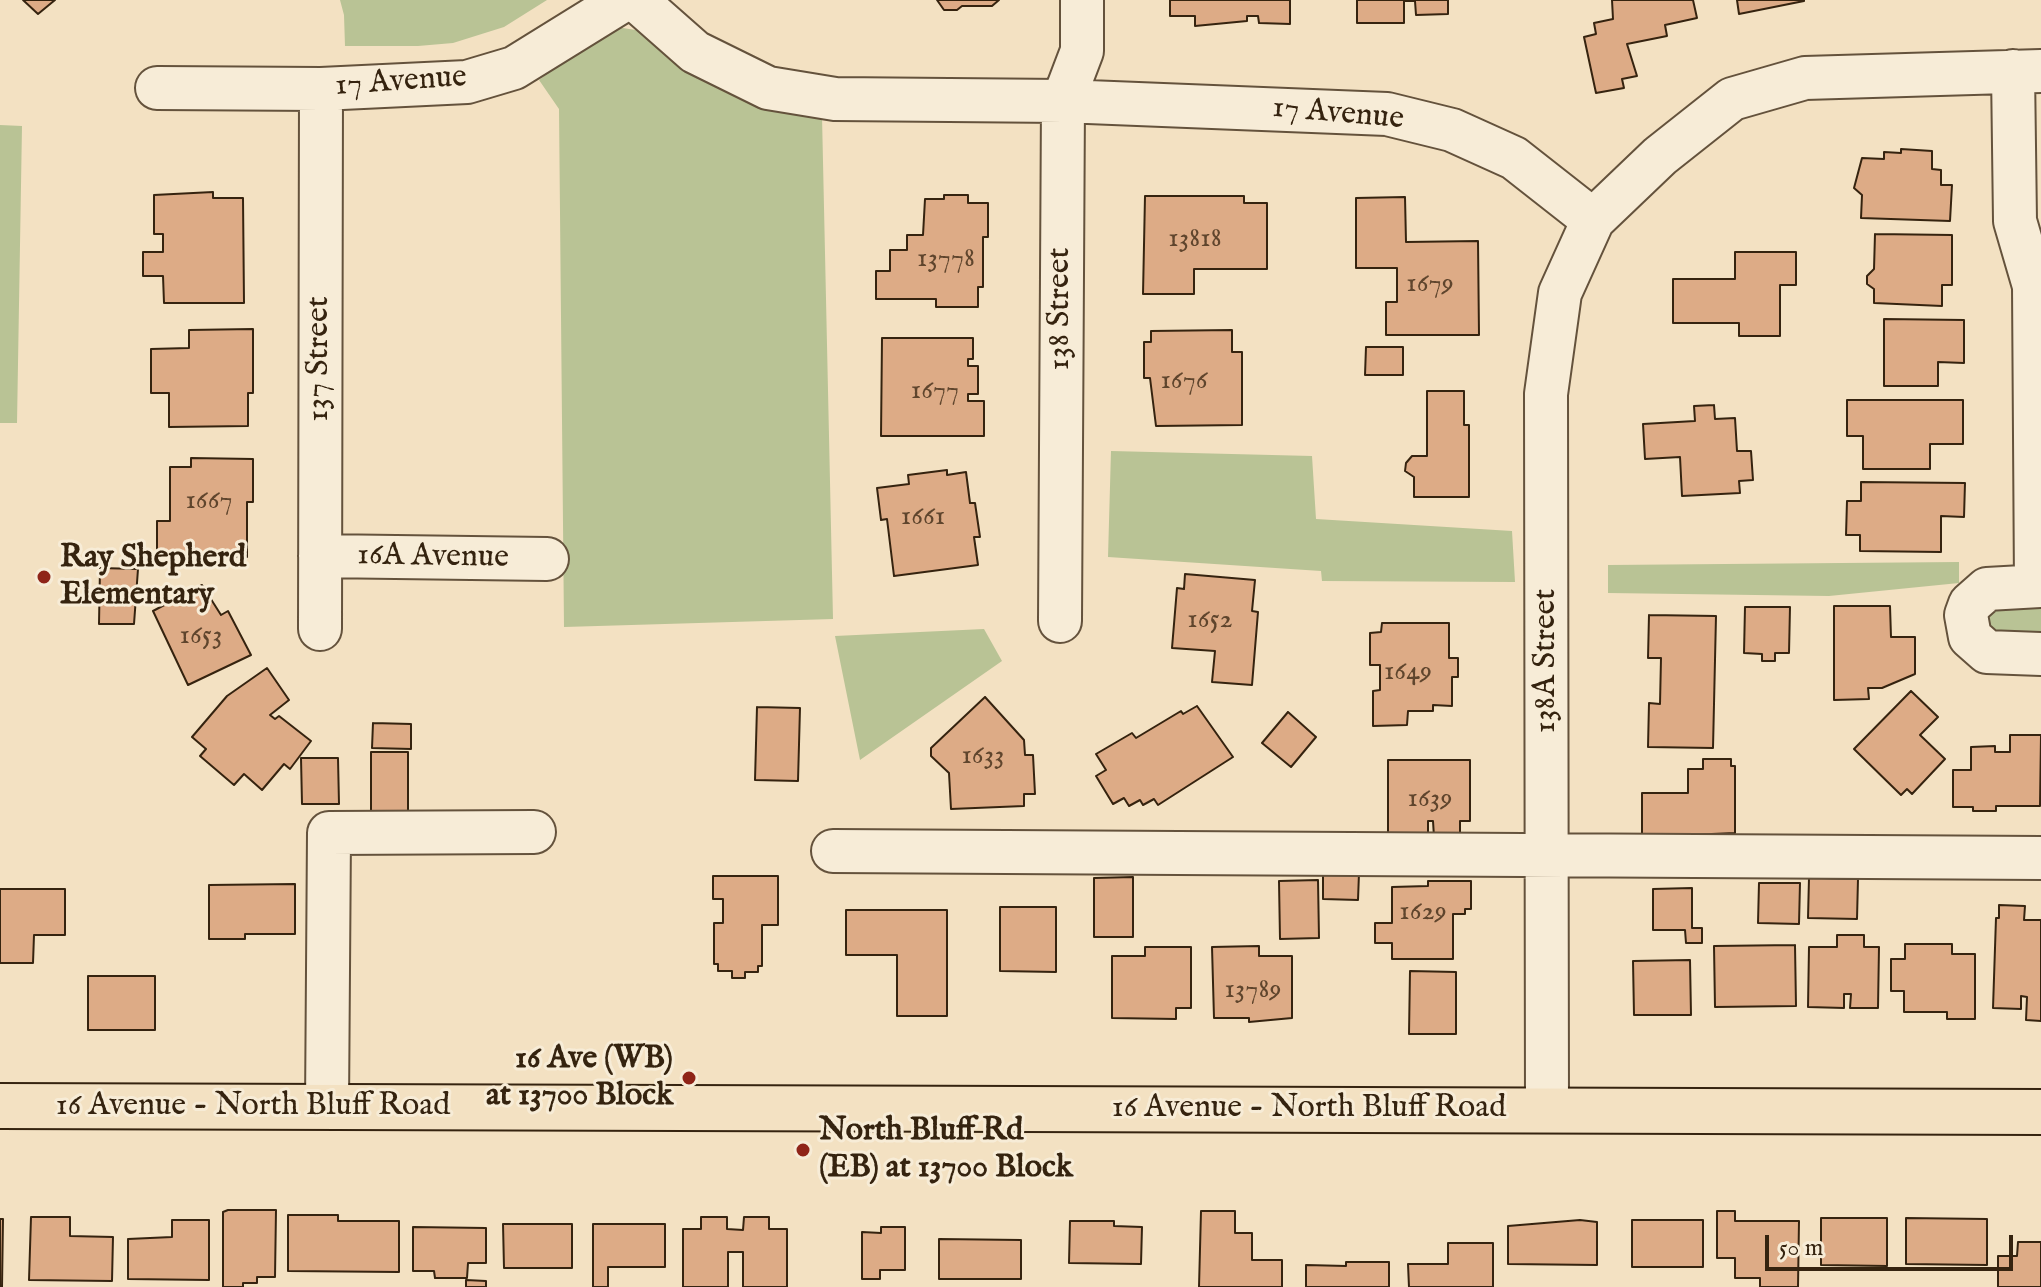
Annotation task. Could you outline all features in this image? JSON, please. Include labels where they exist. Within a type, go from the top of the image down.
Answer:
[{"type":"main road","name":"16 Avenue - North Bluff Road","points":[[0,1106],[2041,1112]]},
{"type":"street","name":"17 Avenue","points":[[157,88],[321,89],[467,82],[514,68],[624,0]]},
{"type":"street","name":"17 Avenue","points":[[636,0],[695,52],[768,88],[835,99],[1063,101],[1387,114],[1452,130],[1514,158],[1593,220]]},
{"type":"street","name":"138 Street","points":[[1060,621],[1063,101],[1082,51],[1082,0]]},
{"type":"street","points":[[1593,220],[1660,156],[1732,99],[1805,78],[2027,71],[2015,221],[2038,276],[2038,586],[1987,589],[1970,604],[1966,626],[1970,637],[1987,652],[2041,654]]},
{"type":"street","name":"137 Street","points":[[320,629],[321,89]]},
{"type":"street","name":"138A Street","points":[[1547,1109],[1546,394],[1560,293],[1593,220]]},
{"type":"street","name":"16A Avenue","points":[[320,556],[547,559]]},
{"type":"street","points":[[327,1107],[329,833],[534,832]]},
{"type":"street","points":[[833,851],[2041,858]]},
{"type":"green space","points":[[340,0],[547,0],[504,27],[453,43],[345,46]]},
{"type":"green space","points":[[610,26],[642,31],[681,69],[759,106],[822,116],[833,619],[564,627],[559,109],[539,80]]},
{"type":"green space","points":[[0,125],[22,126],[17,423],[0,423]]},
{"type":"green space","points":[[1111,451],[1312,456],[1316,519],[1512,531],[1515,582],[1322,581],[1321,571],[1108,557]]},
{"type":"green space","points":[[1959,562],[1959,583],[1829,596],[1608,593],[1608,565]]},
{"type":"green space","points":[[2041,599],[2041,640],[2003,640],[1987,627],[1985,610]]},
{"type":"green space","points":[[984,629],[1002,661],[860,760],[835,636]]},
{"type":"building","points":[[23,0],[55,0],[38,14]]},
{"type":"building","points":[[937,0],[999,0],[992,6],[962,6],[957,10],[944,10]]},
{"type":"building","points":[[1170,0],[1290,0],[1290,24],[1259,23],[1258,16],[1247,16],[1247,21],[1195,26],[1195,16],[1170,16]]},
{"type":"building","points":[[1357,0],[1448,0],[1448,14],[1416,15],[1415,1],[1404,1],[1404,23],[1357,23]]},
{"type":"building","points":[[1612,0],[1693,0],[1697,18],[1665,25],[1667,36],[1627,44],[1637,76],[1622,79],[1624,88],[1596,93],[1584,37],[1596,34],[1594,23],[1613,19]]},
{"type":"building","points":[[1737,0],[1804,0],[1804,1],[1739,14]]},
{"type":"building","points":[[1901,149],[1932,151],[1932,169],[1941,170],[1941,185],[1952,185],[1950,221],[1861,218],[1862,195],[1854,188],[1862,158],[1884,159],[1884,152],[1901,153]]},
{"type":"building","points":[[213,192],[213,198],[243,198],[244,303],[164,303],[163,276],[143,276],[143,252],[163,252],[163,234],[154,234],[154,195]]},
{"type":"building","points":[[944,195],[968,195],[968,203],[988,203],[988,237],[983,237],[983,287],[978,287],[978,307],[936,307],[936,299],[876,299],[876,271],[890,271],[890,250],[907,250],[907,235],[923,235],[925,199],[944,199]]},
{"type":"building","points":[[1145,196],[1244,196],[1244,203],[1267,203],[1267,269],[1194,269],[1194,294],[1143,294]]},
{"type":"building","points":[[1405,197],[1406,242],[1478,241],[1479,335],[1386,335],[1386,302],[1397,302],[1397,268],[1356,268],[1356,198]]},
{"type":"building","points":[[1875,234],[1952,235],[1952,285],[1942,285],[1942,306],[1874,303],[1874,289],[1867,284],[1867,276],[1874,269]]},
{"type":"building","points":[[1735,252],[1796,252],[1796,285],[1780,285],[1780,336],[1739,336],[1739,323],[1673,323],[1673,279],[1735,279]]},
{"type":"building","points":[[1884,319],[1964,320],[1964,363],[1938,362],[1938,386],[1884,386]]},
{"type":"building","points":[[253,329],[253,393],[248,393],[248,426],[169,427],[169,393],[151,393],[151,349],[189,348],[189,330]]},
{"type":"building","points":[[1232,330],[1232,352],[1242,352],[1242,425],[1156,426],[1150,378],[1144,378],[1144,342],[1151,342],[1151,331]]},
{"type":"building","points":[[882,338],[973,338],[973,359],[968,359],[968,366],[978,366],[978,394],[968,394],[968,401],[984,401],[984,436],[881,436]]},
{"type":"building","points":[[1366,347],[1403,347],[1403,375],[1365,375]]},
{"type":"building","points":[[1427,391],[1464,391],[1464,425],[1469,425],[1469,497],[1414,497],[1414,477],[1405,471],[1406,463],[1412,456],[1427,456]]},
{"type":"building","points":[[1847,400],[1963,400],[1963,444],[1930,444],[1930,469],[1863,469],[1863,436],[1847,436]]},
{"type":"building","points":[[1714,405],[1715,419],[1735,418],[1737,451],[1751,451],[1753,480],[1739,481],[1740,493],[1682,496],[1680,457],[1645,459],[1643,424],[1695,421],[1694,406]]},
{"type":"building","points":[[191,458],[253,459],[253,502],[247,502],[247,557],[157,557],[157,521],[170,521],[170,467],[191,467]]},
{"type":"building","points":[[947,470],[947,475],[966,472],[970,503],[975,503],[980,537],[974,537],[978,565],[894,576],[887,519],[881,520],[877,488],[909,484],[908,475]]},
{"type":"building","points":[[1861,482],[1965,483],[1964,517],[1941,516],[1941,552],[1860,551],[1860,535],[1846,535],[1847,501],[1861,501]]},
{"type":"building","points":[[100,568],[138,569],[134,624],[99,624]]},
{"type":"building","points":[[1185,574],[1255,580],[1252,611],[1258,612],[1252,685],[1212,682],[1215,651],[1172,648],[1177,588],[1184,589]]},
{"type":"building","points":[[202,585],[221,615],[228,611],[251,655],[188,685],[153,611]]},
{"type":"building","points":[[1834,606],[1890,606],[1891,637],[1915,637],[1915,674],[1882,688],[1868,688],[1869,699],[1834,700]]},
{"type":"building","points":[[1745,607],[1790,607],[1789,653],[1775,653],[1775,661],[1762,661],[1762,654],[1744,653]]},
{"type":"building","points":[[1649,615],[1716,616],[1713,748],[1648,747],[1649,703],[1660,704],[1661,658],[1648,658]]},
{"type":"building","points":[[1382,623],[1449,623],[1449,658],[1458,658],[1458,677],[1452,677],[1452,706],[1433,705],[1433,711],[1408,711],[1407,725],[1373,726],[1373,691],[1380,690],[1380,665],[1370,665],[1370,633],[1381,632]]},
{"type":"building","points":[[267,668],[289,700],[270,715],[275,719],[279,716],[311,741],[290,769],[284,764],[262,790],[244,774],[234,785],[200,756],[206,749],[192,737],[227,696]]},
{"type":"building","points":[[1911,691],[1938,717],[1920,735],[1945,759],[1912,794],[1907,789],[1901,795],[1854,749]]},
{"type":"building","points":[[985,697],[1024,740],[1025,755],[1033,755],[1035,794],[1024,794],[1024,806],[951,809],[949,773],[931,756],[931,748]]},
{"type":"building","points":[[1197,706],[1233,757],[1158,805],[1154,799],[1143,805],[1140,800],[1129,806],[1124,798],[1113,804],[1096,776],[1106,770],[1096,754],[1132,733],[1136,738],[1181,711],[1183,714]]},
{"type":"building","points":[[757,707],[800,708],[798,781],[755,780]]},
{"type":"building","points":[[1288,712],[1316,737],[1291,767],[1262,743]]},
{"type":"building","points":[[373,723],[411,724],[411,749],[372,748]]},
{"type":"building","points":[[2010,735],[2041,735],[2040,806],[1996,806],[1996,811],[1953,807],[1953,770],[1971,770],[1971,747],[1995,746],[1995,752],[2010,752]]},
{"type":"building","points":[[371,752],[408,752],[408,821],[371,821]]},
{"type":"building","points":[[301,758],[338,758],[339,804],[302,804]]},
{"type":"building","points":[[1703,759],[1731,759],[1731,766],[1735,766],[1735,833],[1642,837],[1642,793],[1688,793],[1688,769],[1703,769]]},
{"type":"building","points":[[1388,760],[1470,760],[1470,821],[1460,821],[1460,837],[1434,837],[1433,821],[1428,821],[1428,839],[1388,839]]},
{"type":"building","points":[[1323,872],[1359,873],[1358,900],[1323,899]]},
{"type":"building","points":[[713,876],[778,876],[778,925],[762,925],[762,966],[758,966],[758,972],[745,972],[745,978],[732,978],[732,971],[718,971],[718,964],[714,964],[714,923],[723,923],[723,899],[713,899]]},
{"type":"building","points":[[1133,877],[1133,937],[1094,937],[1094,878]]},
{"type":"building","points":[[1809,878],[1858,879],[1857,919],[1808,918]]},
{"type":"building","points":[[1318,880],[1319,938],[1280,939],[1279,881]]},
{"type":"building","points":[[1428,881],[1471,881],[1471,909],[1465,909],[1465,914],[1453,914],[1453,959],[1392,959],[1392,943],[1375,943],[1375,923],[1392,923],[1392,887],[1428,886]]},
{"type":"building","points":[[1759,883],[1800,883],[1799,924],[1758,923]]},
{"type":"building","points":[[295,884],[295,934],[245,934],[245,939],[209,939],[209,885]]},
{"type":"building","points":[[1692,888],[1692,928],[1702,928],[1702,943],[1686,943],[1685,930],[1653,930],[1653,889]]},
{"type":"building","points":[[0,889],[65,889],[65,935],[34,935],[33,963],[0,963]]},
{"type":"building","points":[[1999,905],[2025,906],[2024,920],[2041,920],[2041,1021],[2026,1020],[2027,997],[2021,996],[2021,1009],[1993,1008]]},
{"type":"building","points":[[1000,907],[1056,907],[1056,972],[1000,971]]},
{"type":"building","points":[[846,910],[947,910],[947,1016],[897,1016],[897,955],[846,955]]},
{"type":"building","points":[[1837,935],[1864,935],[1864,947],[1879,947],[1878,1008],[1850,1008],[1851,994],[1844,994],[1844,1008],[1808,1007],[1809,947],[1837,947]]},
{"type":"building","points":[[1905,944],[1952,944],[1952,954],[1975,954],[1975,1019],[1947,1019],[1947,1012],[1904,1012],[1904,991],[1891,991],[1891,959],[1905,959]]},
{"type":"building","points":[[1795,945],[1796,1006],[1715,1007],[1714,946]]},
{"type":"building","points":[[1259,946],[1259,956],[1292,956],[1292,1018],[1249,1022],[1249,1018],[1214,1018],[1212,947]]},
{"type":"building","points":[[1145,947],[1191,947],[1191,1008],[1176,1008],[1176,1019],[1112,1018],[1112,956],[1145,956]]},
{"type":"building","points":[[1690,960],[1691,1015],[1634,1015],[1633,961]]},
{"type":"building","points":[[1410,971],[1456,972],[1456,1034],[1409,1034]]},
{"type":"building","points":[[88,976],[155,976],[155,1030],[88,1030]]},
{"type":"building","points":[[276,1210],[275,1277],[257,1277],[257,1283],[243,1283],[243,1287],[223,1287],[223,1212]]},
{"type":"building","points":[[1201,1211],[1235,1211],[1235,1233],[1252,1233],[1252,1260],[1282,1260],[1282,1287],[1199,1287]]},
{"type":"building","points":[[1717,1211],[1735,1211],[1735,1221],[1799,1221],[1798,1287],[1760,1287],[1760,1278],[1735,1278],[1735,1258],[1717,1258]]},
{"type":"building","points":[[288,1215],[338,1215],[338,1221],[399,1221],[399,1272],[288,1271]]},
{"type":"building","points":[[31,1217],[70,1217],[70,1236],[113,1237],[112,1281],[29,1280]]},
{"type":"building","points":[[701,1217],[727,1217],[727,1229],[743,1230],[744,1217],[769,1217],[769,1229],[787,1229],[787,1287],[743,1287],[743,1252],[728,1252],[728,1287],[683,1287],[683,1229],[701,1229]]},
{"type":"building","points":[[1821,1218],[1887,1218],[1887,1266],[1821,1265]]},
{"type":"building","points":[[1906,1218],[1987,1219],[1987,1265],[1906,1264]]},
{"type":"building","points":[[0,1219],[3,1219],[2,1287],[0,1287]]},
{"type":"building","points":[[172,1220],[209,1220],[209,1280],[128,1279],[128,1239],[172,1237]]},
{"type":"building","points":[[1580,1220],[1597,1222],[1597,1265],[1508,1264],[1508,1226]]},
{"type":"building","points":[[1632,1220],[1703,1220],[1703,1267],[1632,1267]]},
{"type":"building","points":[[1070,1221],[1114,1221],[1114,1226],[1142,1227],[1141,1264],[1069,1263]]},
{"type":"building","points":[[503,1224],[572,1224],[572,1268],[504,1268]]},
{"type":"building","points":[[593,1224],[665,1224],[665,1267],[608,1267],[608,1287],[593,1287]]},
{"type":"building","points":[[413,1227],[486,1228],[486,1263],[468,1263],[467,1278],[435,1278],[434,1271],[413,1271]]},
{"type":"building","points":[[881,1227],[905,1227],[905,1270],[880,1270],[880,1279],[862,1279],[862,1232],[881,1233]]},
{"type":"building","points":[[939,1239],[1021,1240],[1021,1279],[939,1279]]},
{"type":"building","points":[[2018,1242],[2041,1242],[2041,1287],[1998,1287],[1998,1256],[2017,1256]]},
{"type":"building","points":[[1448,1243],[1493,1243],[1493,1287],[1409,1287],[1408,1264],[1448,1264]]},
{"type":"building","points":[[1346,1262],[1389,1262],[1389,1287],[1306,1287],[1306,1265],[1346,1266]]},
{"type":"building","points":[[466,1280],[486,1281],[486,1287],[466,1287]]},
{"type":"place","name":"Ray Shepherd Elementary","points":[[44,577]]},
{"type":"place","name":"16 Ave (WB) at 13700 Block","points":[[689,1078]]},
{"type":"place","name":"North Bluff Rd (EB) at 13700 Block","points":[[803,1150]]}]
